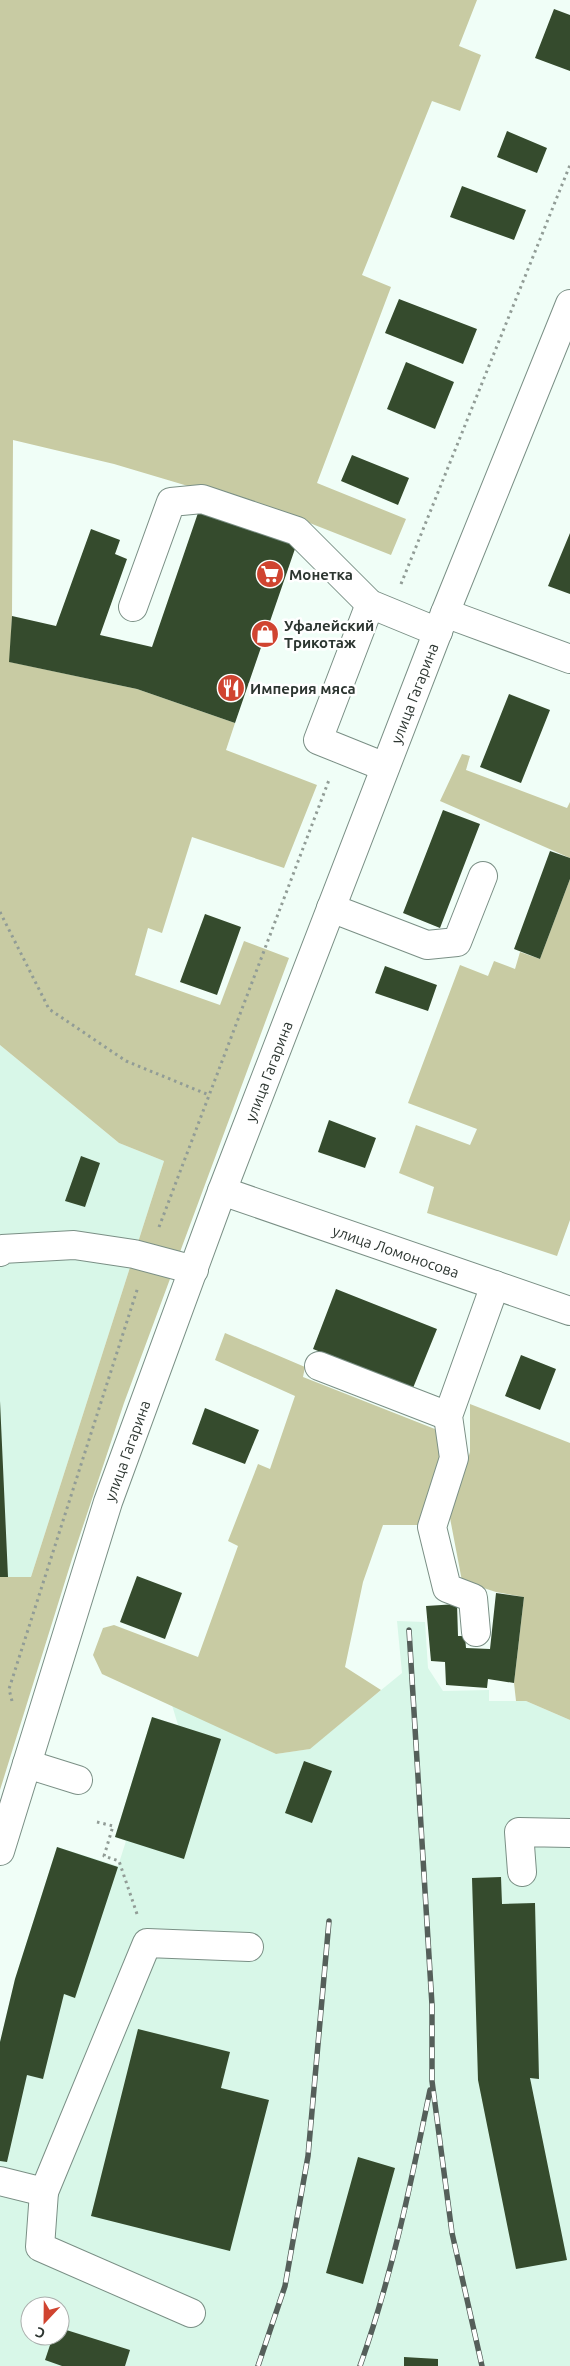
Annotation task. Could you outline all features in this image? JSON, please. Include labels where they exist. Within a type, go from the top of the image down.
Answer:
[{"type":"street","name":"улица Гагарина","points":[[0,1851],[108,1502],[222,1191],[441,622],[570,304]]},
{"type":"street","points":[[133,607],[171,502],[202,499],[297,531],[380,608],[441,622],[570,659]]},
{"type":"street","points":[[380,608],[318,740],[385,767]]},
{"type":"street","points":[[332,908],[428,945],[458,942],[483,876]]},
{"type":"street","name":"улица Ломоносова","points":[[222,1191],[570,1311]]},
{"type":"street","points":[[0,1252],[2,1249],[74,1245],[148,1257],[194,1270]]},
{"type":"street","points":[[476,1632],[473,1598],[447,1588],[432,1527],[454,1458],[448,1416],[495,1285]]},
{"type":"street","points":[[319,1366],[448,1416]]},
{"type":"street","points":[[28,1764],[78,1780]]},
{"type":"street","points":[[522,1872],[518,1832],[570,1833]]},
{"type":"street","points":[[191,2313],[40,2247],[44,2192],[147,1943],[249,1947]]},
{"type":"street","points":[[0,2181],[44,2192]]},
{"type":"path","points":[[380,608],[570,165]]},
{"type":"path","points":[[14,1708],[9,1689],[148,1257],[341,749]]},
{"type":"path","points":[[0,912],[49,1009],[126,1061],[209,1095]]},
{"type":"path","points":[[97,1822],[113,1826],[104,1856],[119,1861],[147,1943]]},
{"type":"shaded area","points":[[0,0],[477,0],[459,46],[481,55],[460,111],[432,101],[362,275],[391,287],[317,483],[406,519],[391,555],[302,520],[114,464],[13,440],[10,662],[137,689],[235,723],[226,750],[317,785],[284,868],[192,837],[162,933],[148,928],[135,975],[220,1005],[244,941],[289,958],[124,1403],[72,1559],[0,1790],[0,1577],[31,1577],[164,1161],[119,1143],[0,1045]]},
{"type":"shaded area","points":[[462,754],[470,756],[466,770],[567,808],[570,802],[570,858],[440,801]]},
{"type":"shaded area","points":[[570,879],[570,1220],[557,1256],[427,1213],[434,1187],[399,1173],[416,1125],[470,1145],[477,1129],[408,1103],[460,965],[488,976],[494,961],[515,969],[520,952],[540,959]]},
{"type":"shaded area","points":[[0,1045],[119,1143],[164,1161],[31,1577],[0,1577]]},
{"type":"shaded area","points":[[225,1333],[305,1367],[303,1377],[440,1431],[445,1451],[420,1525],[383,1525],[363,1582],[345,1667],[381,1690],[310,1749],[276,1754],[102,1674],[93,1655],[103,1628],[114,1625],[198,1657],[238,1546],[228,1541],[258,1464],[270,1469],[295,1396],[215,1360]]},
{"type":"shaded area","points":[[470,1404],[570,1443],[570,1720],[526,1701],[516,1701],[514,1683],[524,1597],[496,1592],[462,1581],[450,1518],[470,1452]]},
{"type":"shaded area","points":[[397,1621],[425,1622],[428,1668],[443,1691],[489,1690],[489,1701],[526,1701],[570,1720],[570,2366],[0,2366],[0,2042],[15,1979],[57,1847],[118,1866],[126,1841],[115,1837],[152,1717],[178,1725],[172,1705],[276,1754],[309,1749],[402,1673]]},
{"type":"building","points":[[554,9],[570,15],[570,71],[535,58]]},
{"type":"building","points":[[507,131],[547,148],[537,173],[497,157]]},
{"type":"building","points":[[462,186],[526,210],[514,240],[450,217]]},
{"type":"building","points":[[399,299],[477,329],[463,364],[385,333]]},
{"type":"building","points":[[406,362],[454,382],[435,429],[387,409]]},
{"type":"building","points":[[352,455],[409,478],[398,505],[341,481]]},
{"type":"building","points":[[199,510],[297,543],[235,723],[137,689],[9,662],[12,616],[56,626],[91,529],[120,540],[115,554],[127,559],[100,635],[152,647]]},
{"type":"building","points":[[570,533],[570,594],[548,586]]},
{"type":"building","points":[[509,694],[550,710],[521,783],[480,767]]},
{"type":"building","points":[[443,810],[480,824],[440,928],[403,913]]},
{"type":"building","points":[[550,851],[570,858],[570,879],[540,959],[514,949]]},
{"type":"building","points":[[205,914],[241,927],[217,995],[180,982]]},
{"type":"building","points":[[385,966],[437,985],[428,1011],[375,993]]},
{"type":"building","points":[[329,1120],[376,1138],[365,1168],[318,1152]]},
{"type":"building","points":[[81,1156],[100,1163],[85,1207],[65,1201]]},
{"type":"building","points":[[336,1289],[437,1329],[413,1388],[313,1349]]},
{"type":"building","points":[[521,1355],[556,1369],[540,1410],[505,1396]]},
{"type":"building","points":[[0,1401],[8,1577],[0,1577]]},
{"type":"building","points":[[205,1408],[259,1430],[245,1464],[192,1444]]},
{"type":"building","points":[[137,1576],[182,1593],[165,1639],[120,1622]]},
{"type":"building","points":[[496,1593],[524,1597],[514,1683],[488,1679],[487,1688],[446,1685],[445,1662],[431,1661],[426,1606],[457,1604],[458,1636],[465,1636],[466,1648],[490,1649]]},
{"type":"building","points":[[152,1717],[221,1739],[184,1859],[115,1837]]},
{"type":"building","points":[[304,1761],[332,1771],[312,1823],[285,1813]]},
{"type":"building","points":[[57,1847],[118,1867],[75,1998],[64,1994],[43,2079],[27,2075],[7,2162],[0,2161],[0,2042],[15,1979]]},
{"type":"building","points":[[501,1877],[502,1904],[535,1903],[539,2079],[530,2078],[567,2260],[516,2269],[478,2080],[472,1878]]},
{"type":"building","points":[[138,2029],[230,2052],[221,2088],[269,2100],[230,2251],[91,2216]]},
{"type":"building","points":[[358,2157],[395,2168],[363,2284],[326,2273]]},
{"type":"building","points":[[70,2331],[130,2350],[125,2366],[62,2366],[45,2360],[50,2346],[70,2346]]},
{"type":"building","points":[[404,2357],[438,2359],[438,2366],[404,2366]]},
{"type":"railway","points":[[409,1630],[432,2005],[432,2081],[452,2233],[482,2366]]},
{"type":"railway","points":[[258,2366],[285,2286],[308,2156],[329,1921]]},
{"type":"railway","points":[[360,2366],[391,2264],[430,2090]]},
{"type":"place","name":"Монетка","points":[[270,574]]},
{"type":"place","name":"Уфалейский Трикотаж","points":[[265,634]]},
{"type":"place","name":"Империя мяса","points":[[231,688]]}]
